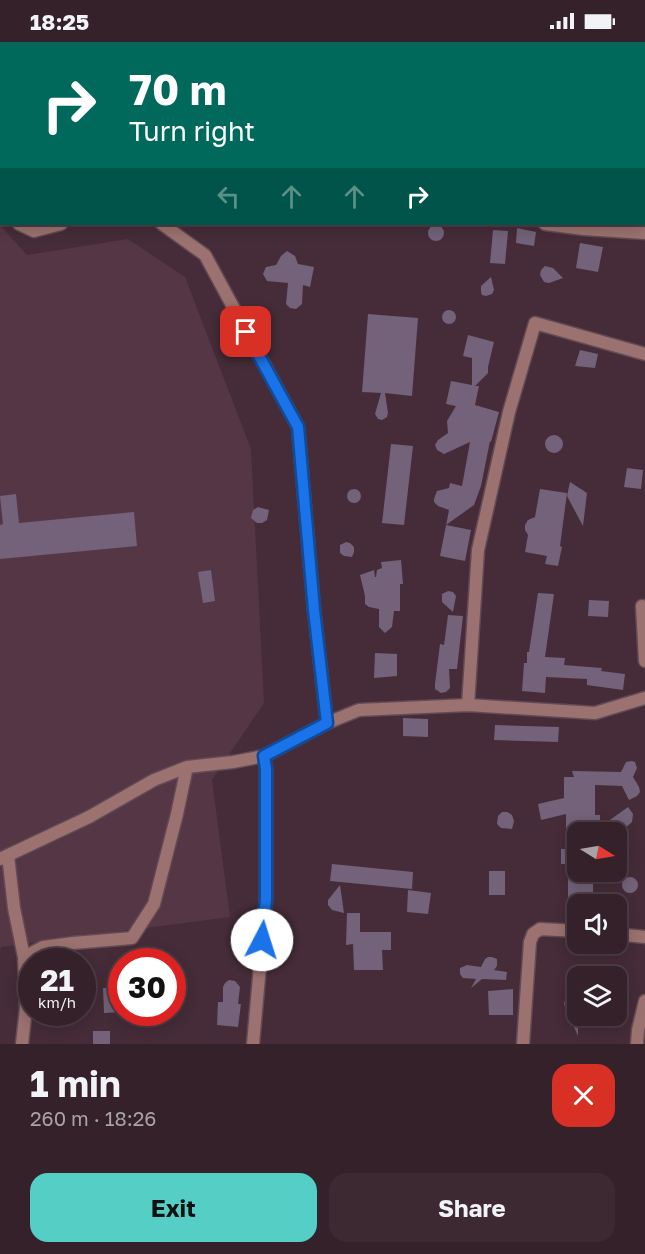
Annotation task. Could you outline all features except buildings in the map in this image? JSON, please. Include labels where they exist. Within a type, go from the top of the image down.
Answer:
[{"type":"street","points":[[38,227],[53,225]]},
{"type":"street","points":[[163,225],[205,255],[298,427],[314,610],[327,723]]},
{"type":"street","points":[[553,225],[645,232]]},
{"type":"street","points":[[468,705],[478,550],[510,412],[535,323],[645,354]]},
{"type":"street","points":[[642,606],[645,661]]},
{"type":"street","points":[[22,948],[4,857],[89,817],[154,780],[187,767],[264,756],[327,723],[359,710],[468,705],[595,713],[645,698]]},
{"type":"street","points":[[253,1044],[266,899],[266,769],[264,756]]},
{"type":"street","points":[[41,948],[132,938],[154,904],[187,767]]},
{"type":"street","points":[[523,1044],[530,942],[533,934],[540,929],[567,930]]},
{"type":"street","points":[[627,935],[645,937]]},
{"type":"street","points":[[637,1044],[645,1001]]},
{"type":"street","points":[[22,1044],[24,1026]]},
{"type":"shaded area","points":[[0,225],[27,255],[128,239],[185,277],[251,449],[264,703],[212,780],[230,917],[1,947],[0,952]]},
{"type":"route","points":[[246,332],[298,427],[314,610],[327,723],[264,756],[266,769],[266,899],[262,940]]}]
